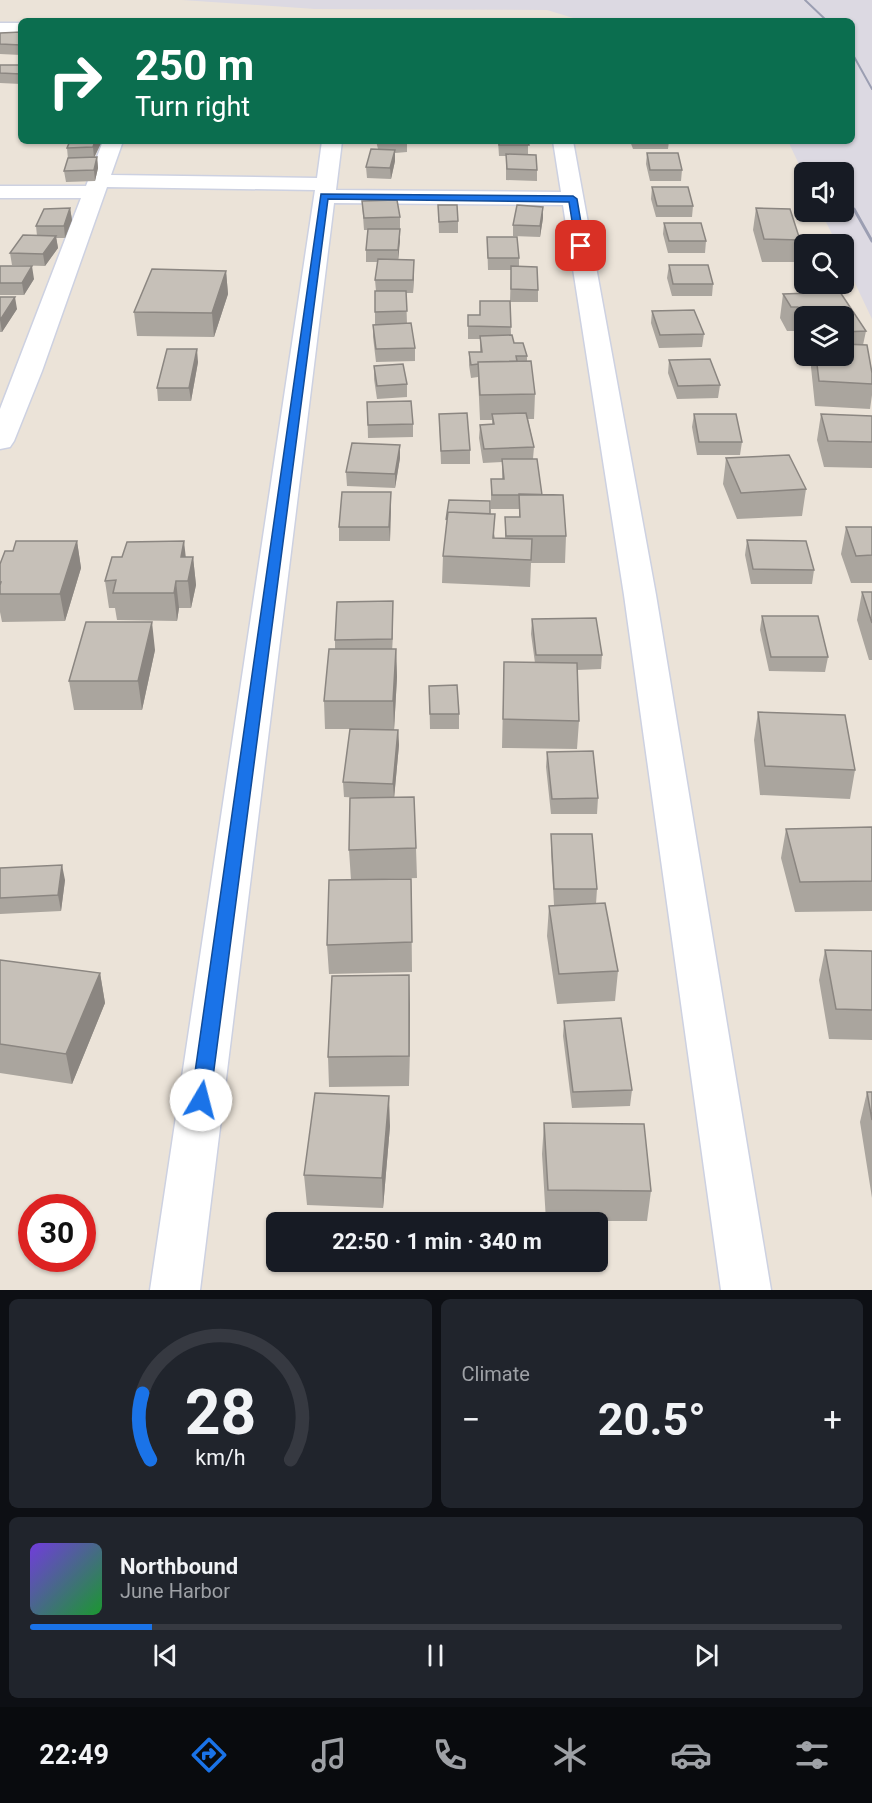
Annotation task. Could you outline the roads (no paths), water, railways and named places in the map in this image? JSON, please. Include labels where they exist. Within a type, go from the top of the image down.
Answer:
[{"type":"street","points":[[0,28],[18,28]]},
{"type":"street","points":[[0,441],[29,371],[112,144]]},
{"type":"street","points":[[175,1290],[332,144]]},
{"type":"street","points":[[564,144],[640,595],[746,1290]]},
{"type":"street","points":[[0,192],[95,187],[325,190],[573,199]]},
{"type":"railway","points":[[805,0],[824,18]]},
{"type":"railway","points":[[855,58],[872,89]]},
{"type":"railway","points":[[854,209],[872,241]]}]
